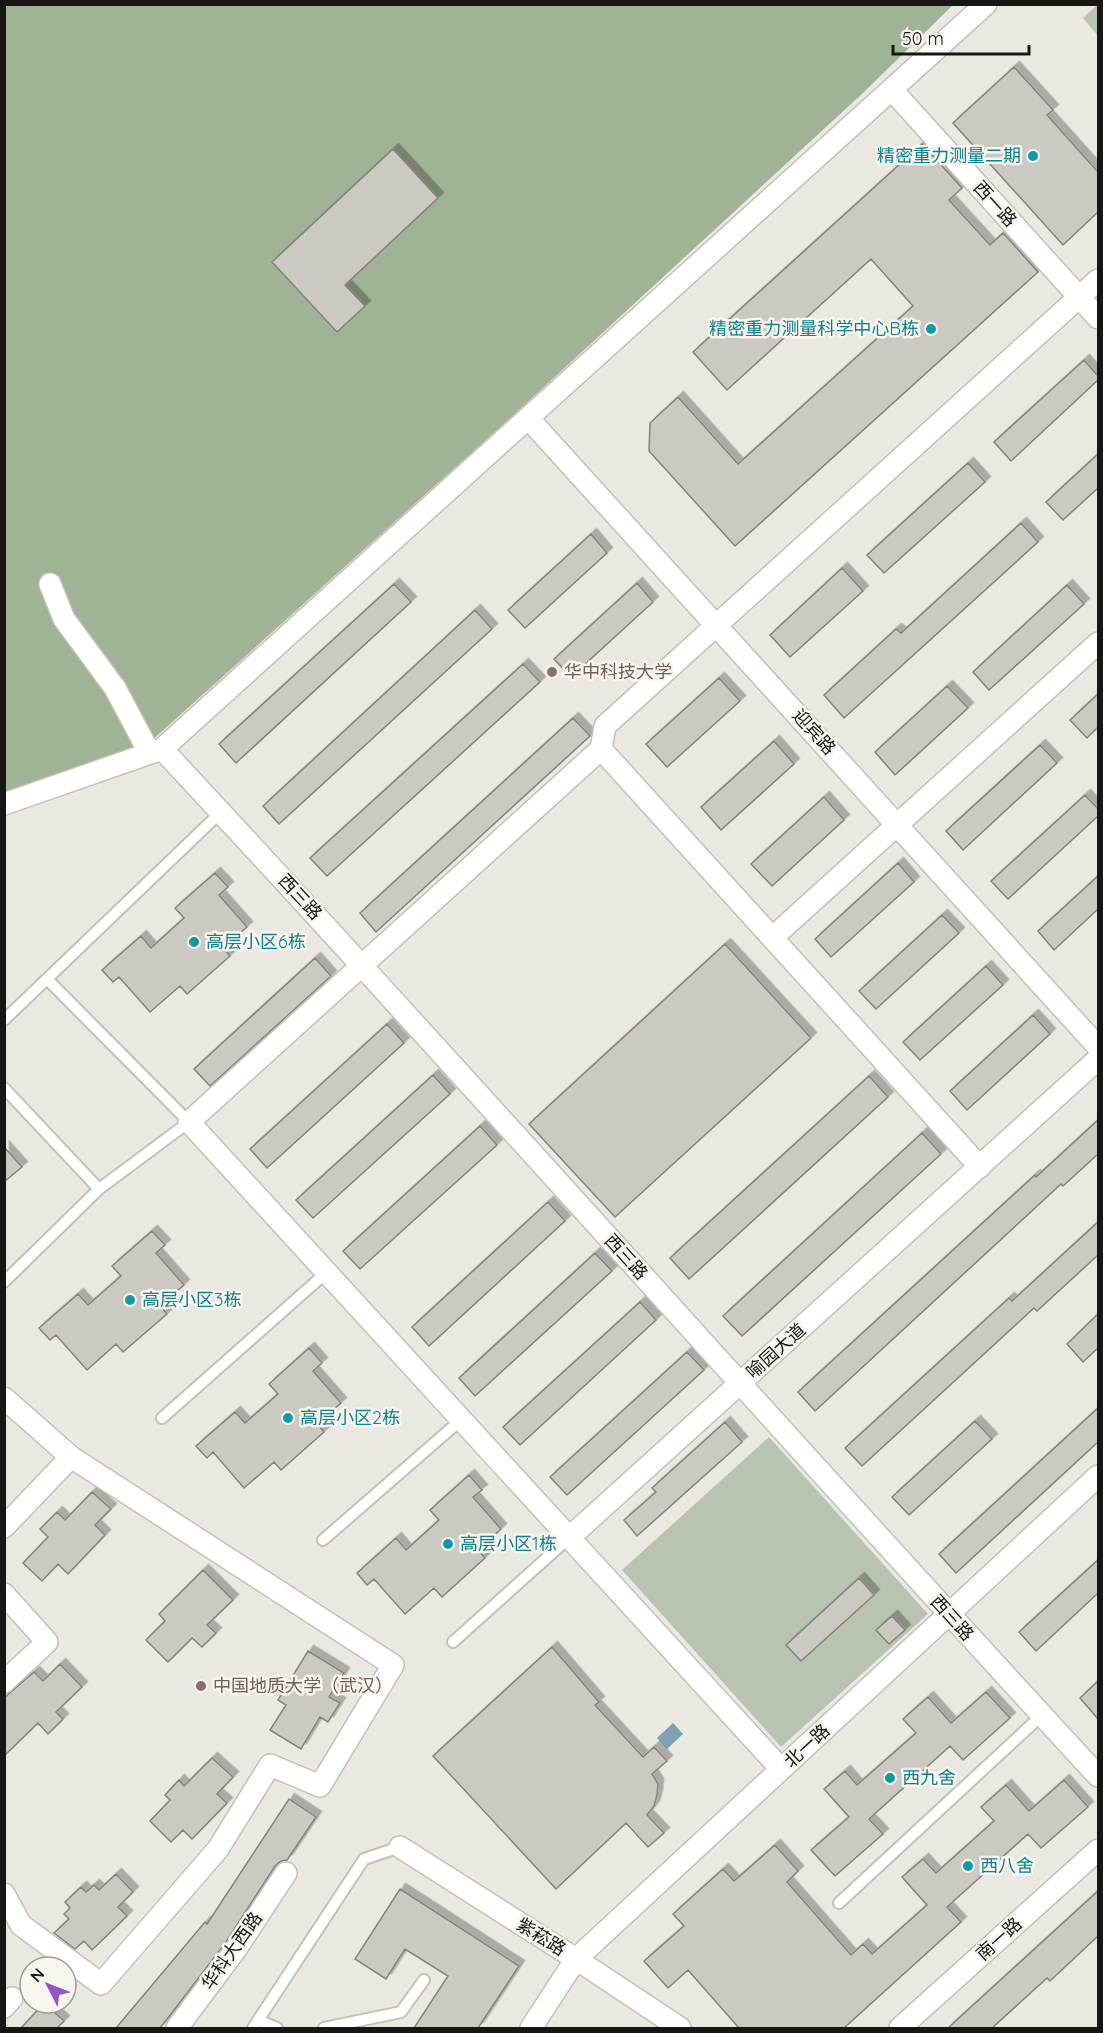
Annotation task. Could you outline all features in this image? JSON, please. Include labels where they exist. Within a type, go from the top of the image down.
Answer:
[{"type":"street","points":[[4,804],[156,751],[986,4]]},
{"type":"street","name":"西一路","points":[[892,90],[1098,318]]},
{"type":"street","points":[[781,1769],[189,1122],[601,749],[605,726],[1098,280]]},
{"type":"street","name":"迎宾路","points":[[528,418],[1098,1047]]},
{"type":"street","name":"西三路","points":[[50,584],[64,618],[115,688],[156,751],[221,812],[362,965],[1098,1776]]},
{"type":"street","points":[[772,938],[1098,643]]},
{"type":"street","points":[[601,749],[980,1167]]},
{"type":"street","name":"喻园大道","points":[[570,1536],[1098,1059]]},
{"type":"street","points":[[4,1398],[71,1457],[393,1665],[320,1786],[270,1765],[218,1849],[101,1984],[21,1925],[4,1894]]},
{"type":"street","points":[[4,1527],[71,1457]]},
{"type":"street","name":"北一路","points":[[531,2028],[576,1959],[1098,1476]]},
{"type":"street","points":[[4,1594],[47,1642],[4,1682]]},
{"type":"street","name":"紫菘路","points":[[400,1847],[680,2028]]},
{"type":"street","name":"南一路","points":[[900,2028],[1098,1850]]},
{"type":"street","name":"华科大西路","points":[[177,2028],[236,1949],[286,1873]]},
{"type":"lane","points":[[4,1020],[221,812]]},
{"type":"lane","points":[[4,1282],[99,1189],[189,1122],[48,980]]},
{"type":"lane","points":[[4,1088],[99,1189]]},
{"type":"lane","points":[[162,1418],[327,1272]]},
{"type":"lane","points":[[323,1540],[462,1419]]},
{"type":"lane","name":"喻园大道","points":[[453,1642],[570,1536]]},
{"type":"lane","points":[[839,1904],[1042,1715]]},
{"type":"lane","points":[[277,2028],[256,2024],[363,1859],[400,1847]]},
{"type":"lane","points":[[324,2028],[401,2012],[424,1980]]},
{"type":"green space","points":[[1098,4],[1098,36],[1083,18]]},
{"type":"green space","points":[[4,5],[953,5],[864,92],[508,420],[150,742],[5,792]]},
{"type":"green space","points":[[769,1437],[928,1614],[781,1747],[622,1570]]},
{"type":"water","points":[[673,1723],[683,1734],[667,1749],[657,1738]]},
{"type":"building","name":"精密重力测量二期","points":[[1014,67],[1053,110],[1047,115],[1098,172],[1098,212],[1063,245],[953,123]]},
{"type":"building","name":"精密重力测量科学中心B栋","points":[[922,144],[962,188],[949,200],[990,245],[1003,233],[1038,272],[735,546],[649,451],[650,423],[678,397],[738,464],[913,306],[871,259],[727,390],[693,352]]},
{"type":"building","points":[[393,149],[438,198],[345,285],[365,306],[337,332],[272,262]]},
{"type":"building","points":[[1084,360],[1098,376],[1098,380],[1011,461],[994,442]]},
{"type":"building","points":[[1098,454],[1098,488],[1063,520],[1046,502]]},
{"type":"building","points":[[968,463],[985,482],[884,573],[867,555]]},
{"type":"building","points":[[1021,523],[1038,542],[844,718],[824,695],[896,629],[901,633]]},
{"type":"building","points":[[591,534],[607,553],[525,628],[508,610]]},
{"type":"building","points":[[842,568],[863,591],[790,657],[770,635]]},
{"type":"building","points":[[637,583],[653,602],[571,677],[554,659]]},
{"type":"building","points":[[394,584],[411,602],[236,763],[219,744]]},
{"type":"building","points":[[1067,585],[1084,604],[989,690],[973,672]]},
{"type":"building","points":[[475,610],[492,629],[279,824],[263,806]]},
{"type":"building","points":[[523,664],[540,682],[327,876],[310,858]]},
{"type":"building","points":[[719,678],[740,701],[667,767],[646,744]]},
{"type":"building","points":[[947,686],[968,708],[895,775],[875,752]]},
{"type":"building","points":[[1098,694],[1098,727],[1087,738],[1070,720]]},
{"type":"building","points":[[573,718],[590,736],[376,932],[360,913]]},
{"type":"building","points":[[774,741],[794,764],[721,830],[701,807]]},
{"type":"building","points":[[1040,745],[1057,763],[963,850],[946,831]]},
{"type":"building","points":[[1085,795],[1098,809],[1098,816],[1008,899],[991,881]]},
{"type":"building","points":[[824,797],[844,820],[772,886],[751,864]]},
{"type":"building","points":[[898,863],[914,882],[831,957],[815,939]]},
{"type":"building","name":"高层小区6栋","points":[[215,873],[228,887],[219,895],[247,927],[223,948],[230,956],[187,994],[180,986],[150,1012],[119,977],[113,982],[102,970],[141,936],[151,948],[184,918],[175,908]]},
{"type":"building","points":[[1098,876],[1098,909],[1054,950],[1038,931]]},
{"type":"building","points":[[942,915],[959,933],[876,1009],[859,991]]},
{"type":"building","points":[[725,944],[811,1038],[615,1217],[529,1124]]},
{"type":"building","points":[[315,958],[331,976],[210,1086],[194,1069]]},
{"type":"building","points":[[986,966],[1003,985],[920,1060],[903,1042]]},
{"type":"building","points":[[1033,1015],[1050,1034],[967,1110],[950,1091]]},
{"type":"building","points":[[387,1024],[404,1043],[267,1168],[250,1149]]},
{"type":"building","points":[[433,1075],[450,1094],[313,1218],[296,1200]]},
{"type":"building","points":[[869,1076],[888,1097],[689,1279],[670,1258]]},
{"type":"building","points":[[1098,1120],[1098,1154],[1063,1186],[1061,1184],[815,1411],[798,1392]]},
{"type":"building","points":[[480,1126],[497,1145],[360,1269],[343,1251]]},
{"type":"building","points":[[922,1133],[941,1154],[742,1336],[723,1316]]},
{"type":"building","points":[[4,1147],[22,1167],[4,1182]]},
{"type":"building","points":[[548,1202],[565,1221],[429,1346],[412,1327]]},
{"type":"building","points":[[1098,1222],[1098,1255],[1037,1311],[1034,1308],[862,1466],[845,1448],[1009,1298],[1012,1301]]},
{"type":"building","name":"高层小区3栋","points":[[152,1231],[165,1245],[156,1253],[184,1285],[160,1306],[167,1314],[123,1352],[116,1344],[87,1370],[56,1335],[50,1340],[39,1328],[78,1294],[88,1305],[121,1276],[112,1266]]},
{"type":"building","points":[[595,1253],[612,1271],[475,1396],[459,1378]]},
{"type":"building","points":[[640,1302],[656,1320],[520,1445],[503,1427]]},
{"type":"building","points":[[1098,1314],[1098,1348],[1083,1362],[1067,1344]]},
{"type":"building","name":"高层小区2栋","points":[[309,1348],[322,1363],[313,1371],[341,1403],[317,1424],[324,1432],[281,1470],[274,1462],[244,1488],[213,1452],[207,1458],[196,1446],[235,1412],[245,1423],[278,1394],[269,1384]]},
{"type":"building","points":[[687,1352],[704,1370],[567,1495],[550,1477]]},
{"type":"building","points":[[1098,1408],[1098,1442],[956,1573],[939,1554]]},
{"type":"building","points":[[975,1421],[992,1439],[909,1515],[892,1497]]},
{"type":"building","points":[[725,1422],[742,1442],[637,1536],[624,1520],[656,1492],[652,1488]]},
{"type":"building","name":"高层小区1栋","points":[[469,1475],[482,1490],[473,1497],[501,1529],[478,1550],[485,1558],[442,1597],[434,1588],[405,1614],[374,1579],[367,1585],[357,1573],[396,1538],[406,1550],[439,1520],[430,1510]]},
{"type":"building","points":[[92,1492],[111,1509],[95,1525],[105,1535],[68,1574],[58,1564],[42,1581],[23,1563],[48,1537],[40,1529],[57,1512],[65,1520]]},
{"type":"building","points":[[1098,1560],[1098,1593],[1036,1651],[1019,1632]]},
{"type":"building","points":[[203,1570],[233,1600],[207,1625],[216,1633],[202,1647],[192,1638],[168,1662],[146,1640],[165,1621],[159,1614]]},
{"type":"building","points":[[859,1578],[874,1595],[801,1661],[786,1645]]},
{"type":"building","points":[[892,1616],[905,1630],[889,1644],[876,1630]]},
{"type":"building","points":[[552,1647],[599,1702],[595,1705],[643,1757],[654,1747],[667,1761],[652,1774],[658,1784],[657,1795],[654,1806],[647,1815],[664,1833],[648,1847],[626,1823],[556,1889],[433,1756]]},
{"type":"building","points":[[308,1651],[344,1673],[329,1697],[340,1703],[328,1722],[320,1717],[301,1749],[270,1730],[286,1705],[278,1700]]},
{"type":"building","points":[[60,1664],[82,1687],[56,1712],[63,1719],[48,1734],[38,1723],[4,1756],[4,1698],[34,1672],[43,1681]]},
{"type":"building","points":[[1098,1681],[1098,1719],[1080,1698]]},
{"type":"building","name":"西九舍","points":[[986,1692],[1010,1718],[963,1760],[950,1746],[869,1819],[883,1834],[835,1876],[811,1850],[849,1817],[824,1789],[845,1771],[857,1785],[916,1733],[903,1719],[928,1697],[951,1723]]},
{"type":"building","points":[[212,1758],[233,1777],[217,1794],[227,1803],[192,1839],[183,1830],[171,1842],[150,1821],[170,1800],[165,1795],[179,1780],[184,1786]]},
{"type":"building","points":[[1064,1780],[1088,1807],[1041,1848],[1028,1834],[947,1907],[961,1922],[844,2028],[739,2028],[688,1970],[668,1988],[644,1961],[684,1926],[673,1914],[723,1869],[734,1881],[775,1845],[798,1871],[787,1882],[851,1955],[863,1944],[872,1954],[927,1905],[902,1877],[923,1859],[936,1873],[994,1821],[981,1807],[1006,1785],[1029,1811]]},
{"type":"building","points":[[289,1799],[316,1817],[287,1860],[275,1866],[226,1942],[160,2028],[116,2028],[205,1922],[207,1924]]},
{"type":"building","points":[[116,1874],[133,1892],[118,1907],[127,1916],[92,1950],[84,1941],[75,1949],[54,1933],[69,1919],[64,1914],[70,1908],[65,1902],[81,1887],[86,1892],[94,1885],[99,1890]]},
{"type":"building","points":[[400,1889],[519,1966],[478,2028],[414,2028],[448,1976],[405,1949],[386,1979],[355,1959]]},
{"type":"building","points":[[1098,1891],[1098,1936],[1050,1981],[1047,1978],[992,2028],[948,2028]]},
{"type":"building","points":[[33,2015],[57,2015],[64,2021],[57,2028],[21,2028]]},
{"type":"place","name":"精密重力测量二期","points":[[1033,156]]},
{"type":"place","name":"精密重力测量科学中心B栋","points":[[931,329]]},
{"type":"place","name":"华中科技大学","points":[[552,672]]},
{"type":"place","name":"高层小区6栋","points":[[194,942]]},
{"type":"place","name":"高层小区3栋","points":[[130,1300]]},
{"type":"place","name":"高层小区2栋","points":[[288,1418]]},
{"type":"place","name":"高层小区1栋","points":[[448,1544]]},
{"type":"place","name":"中国地质大学（武汉）","points":[[201,1686]]},
{"type":"place","name":"西九舍","points":[[890,1778]]},
{"type":"place","name":"西八舍","points":[[968,1866]]}]
